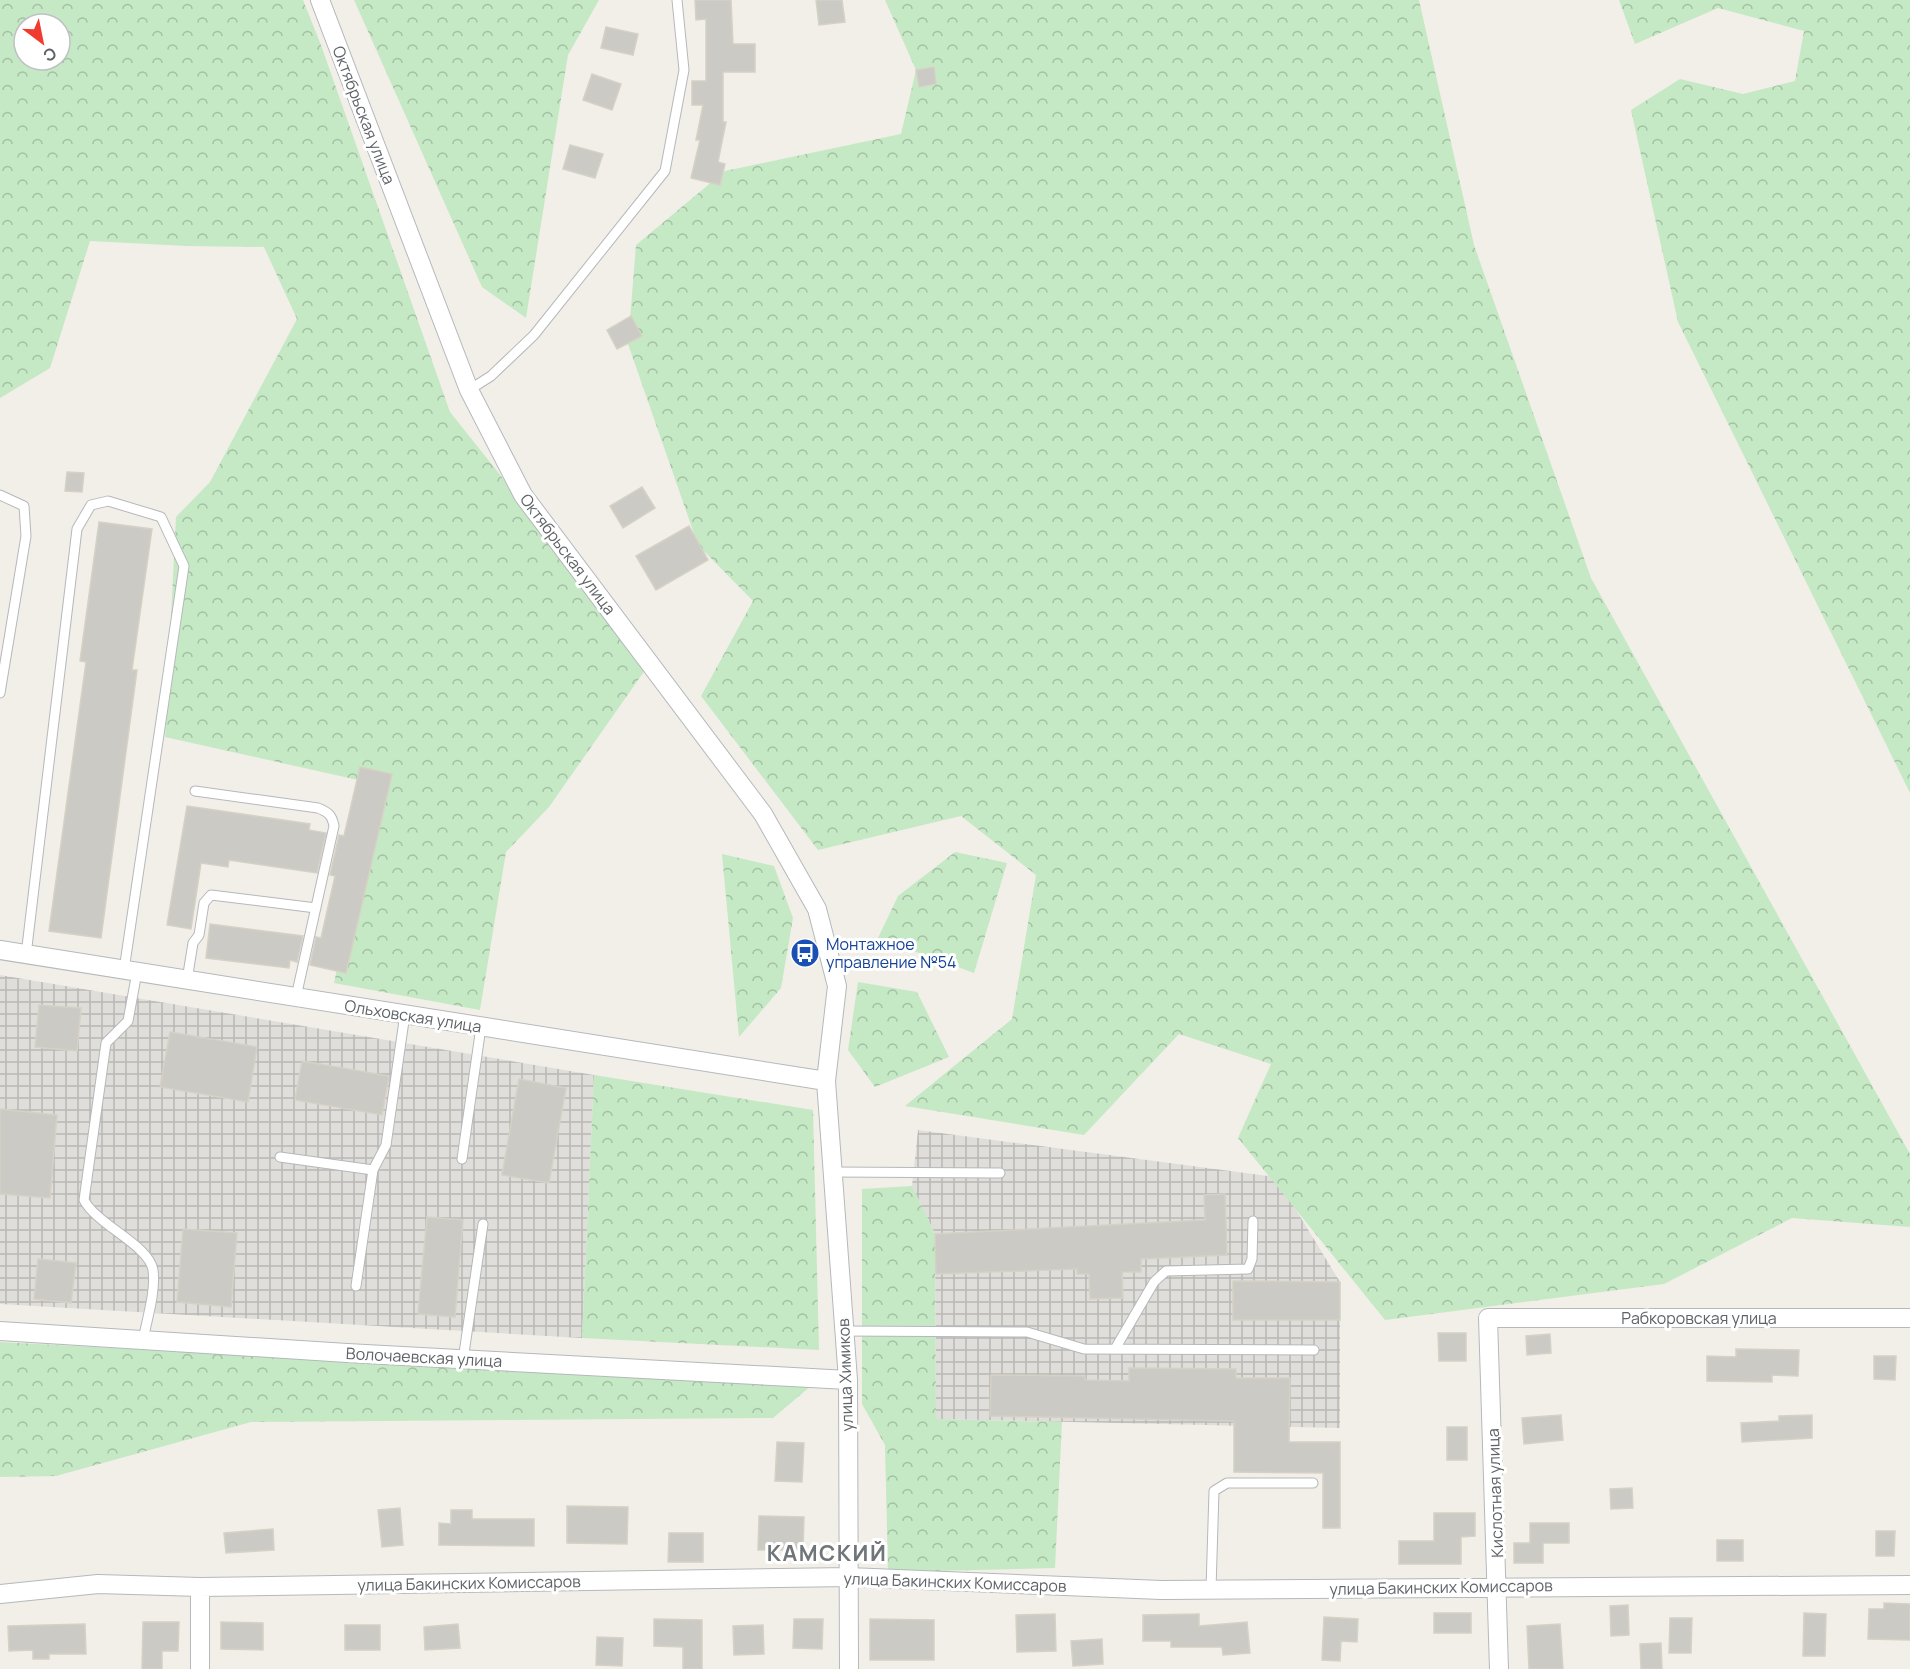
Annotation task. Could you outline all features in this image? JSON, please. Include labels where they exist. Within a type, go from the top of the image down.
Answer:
[{"type":"street","name":"Октябрьская улица","points":[[320,0],[469,390],[523,495],[763,814],[817,909],[837,986],[826,1081]]},
{"type":"street","name":"Ольховская улица","points":[[0,950],[826,1081]]},
{"type":"street","name":"улица Химиков","points":[[826,1081],[848,1380],[849,1669]]},
{"type":"street","name":"Рабкоровская улица","points":[[1488,1318],[1910,1318]]},
{"type":"street","name":"Кислотная улица","points":[[1488,1318],[1499,1669]]},
{"type":"street","name":"Волочаевская улица","points":[[0,1331],[463,1360],[848,1380]]},
{"type":"street","name":"улица Бакинских Комиссаров","points":[[0,1594],[98,1584],[200,1587],[849,1577],[1161,1590],[1910,1585]]},
{"type":"street","points":[[200,1587],[200,1669]]},
{"type":"lane","points":[[469,390],[491,376],[534,335],[665,171],[684,70],[677,0]]},
{"type":"lane","points":[[0,495],[24,506],[26,536],[0,693]]},
{"type":"lane","points":[[26,954],[77,529],[91,505],[108,501],[161,517],[184,566],[130,971],[128,1021],[106,1042],[84,1200],[94,1214],[150,1262],[153,1275],[143,1340]]},
{"type":"lane","points":[[195,791],[327,811],[332,818],[334,826],[296,997]]},
{"type":"lane","points":[[188,980],[193,943],[200,935],[204,903],[211,895],[316,908]]},
{"type":"lane","points":[[356,1286],[373,1170],[386,1145],[405,1014]]},
{"type":"lane","points":[[462,1159],[481,1027]]},
{"type":"lane","points":[[280,1157],[373,1170]]},
{"type":"lane","points":[[833,1172],[1000,1173]]},
{"type":"lane","points":[[1115,1349],[1154,1282],[1166,1271],[1248,1269],[1252,1258],[1253,1221]]},
{"type":"lane","points":[[463,1360],[483,1224]]},
{"type":"lane","points":[[844,1331],[1027,1332],[1084,1349],[1314,1350]]},
{"type":"lane","points":[[1211,1589],[1214,1491],[1227,1483],[1313,1483]]},
{"type":"shaded area","points":[[0,975],[594,1075],[582,1338],[0,1304]]},
{"type":"shaded area","points":[[918,1130],[1276,1177],[1340,1282],[1340,1428],[936,1419],[935,1234],[912,1186]]},
{"type":"green space","points":[[0,0],[303,0],[321,45],[450,412],[650,663],[549,807],[506,852],[480,1010],[334,983],[376,784],[165,737],[176,517],[210,482],[297,319],[264,247],[90,241],[50,368],[0,398]]},
{"type":"green space","points":[[354,0],[599,0],[568,55],[526,318],[482,287]]},
{"type":"green space","points":[[885,0],[1419,0],[1474,245],[1591,578],[1910,1154],[1910,1227],[1792,1218],[1664,1284],[1385,1320],[1238,1138],[1271,1064],[1179,1034],[1084,1135],[905,1106],[1012,1019],[1036,875],[961,816],[818,850],[701,696],[753,601],[698,545],[628,344],[636,245],[725,171],[901,134],[916,70]]},
{"type":"green space","points":[[1619,0],[1910,0],[1910,793],[1678,322],[1631,110],[1680,79],[1743,94],[1795,81],[1804,31],[1718,8],[1635,44]]},
{"type":"green space","points":[[955,852],[1007,863],[974,973],[878,938],[898,896]]},
{"type":"green space","points":[[722,854],[774,866],[793,918],[781,988],[739,1037]]},
{"type":"green space","points":[[858,982],[917,992],[949,1057],[875,1087],[848,1050]]},
{"type":"green space","points":[[594,1075],[813,1110],[819,1350],[582,1338]]},
{"type":"green space","points":[[912,1186],[935,1234],[936,1419],[1062,1422],[1055,1568],[888,1572],[885,1445],[862,1404],[862,1189]]},
{"type":"green space","points":[[0,1342],[812,1385],[773,1418],[251,1422],[56,1476],[0,1477]]},
{"type":"building","points":[[695,0],[731,0],[733,44],[755,44],[755,72],[723,72],[723,122],[726,122],[718,162],[725,164],[720,185],[691,178],[700,140],[696,140],[703,105],[692,105],[692,81],[706,81],[706,19],[696,20]]},
{"type":"building","points":[[816,0],[842,0],[845,22],[819,25]]},
{"type":"building","points":[[606,27],[638,34],[633,55],[601,48]]},
{"type":"building","points":[[934,67],[936,84],[919,87],[916,70]]},
{"type":"building","points":[[592,74],[621,84],[612,110],[583,100]]},
{"type":"building","points":[[570,145],[603,154],[595,178],[563,169]]},
{"type":"building","points":[[631,316],[642,336],[617,349],[607,330]]},
{"type":"building","points":[[67,472],[84,473],[82,492],[65,491]]},
{"type":"building","points":[[642,487],[655,508],[623,528],[610,506]]},
{"type":"building","points":[[99,522],[152,529],[132,670],[137,670],[101,938],[49,931],[86,662],[80,661]]},
{"type":"building","points":[[689,526],[708,560],[656,590],[636,556]]},
{"type":"building","points":[[360,767],[392,774],[346,973],[310,965],[316,937],[321,938],[335,876],[330,875],[339,835],[344,836]]},
{"type":"building","points":[[187,806],[310,824],[309,830],[326,833],[317,873],[229,860],[228,867],[201,863],[191,929],[167,925]]},
{"type":"building","points":[[210,924],[303,936],[297,962],[290,960],[289,968],[206,958]]},
{"type":"building","points":[[39,1005],[81,1008],[77,1051],[35,1047]]},
{"type":"building","points":[[170,1032],[257,1047],[248,1102],[160,1087]]},
{"type":"building","points":[[302,1061],[389,1076],[382,1115],[295,1100]]},
{"type":"building","points":[[519,1079],[566,1088],[549,1183],[502,1175]]},
{"type":"building","points":[[0,1109],[57,1115],[50,1198],[0,1194]]},
{"type":"building","points":[[1225,1194],[1227,1255],[1141,1259],[1141,1272],[1122,1272],[1123,1298],[1090,1299],[1089,1274],[1077,1274],[1077,1269],[936,1274],[935,1234],[1205,1220],[1204,1195]]},
{"type":"building","points":[[427,1217],[463,1220],[455,1317],[418,1314]]},
{"type":"building","points":[[183,1229],[237,1233],[231,1307],[177,1302]]},
{"type":"building","points":[[38,1259],[76,1263],[71,1303],[34,1299]]},
{"type":"building","points":[[1233,1281],[1340,1282],[1340,1320],[1233,1320]]},
{"type":"building","points":[[1438,1333],[1466,1333],[1466,1361],[1439,1361]]},
{"type":"building","points":[[1550,1334],[1551,1353],[1527,1355],[1526,1336]]},
{"type":"building","points":[[1736,1349],[1799,1350],[1798,1376],[1772,1375],[1772,1382],[1707,1381],[1707,1356],[1736,1357]]},
{"type":"building","points":[[1874,1356],[1896,1356],[1895,1380],[1874,1379]]},
{"type":"building","points":[[1129,1368],[1236,1369],[1236,1378],[1290,1378],[1289,1442],[1340,1442],[1340,1528],[1323,1528],[1323,1473],[1234,1472],[1234,1421],[990,1416],[991,1375],[1085,1376],[1085,1380],[1129,1381]]},
{"type":"building","points":[[1561,1415],[1563,1440],[1524,1444],[1522,1418]]},
{"type":"building","points":[[1812,1415],[1812,1438],[1742,1442],[1741,1423],[1779,1421],[1779,1416]]},
{"type":"building","points":[[1447,1427],[1467,1427],[1467,1460],[1447,1460]]},
{"type":"building","points":[[777,1442],[804,1443],[802,1482],[775,1481]]},
{"type":"building","points":[[1632,1488],[1633,1508],[1611,1509],[1610,1489]]},
{"type":"building","points":[[567,1506],[628,1507],[627,1544],[567,1543]]},
{"type":"building","points":[[400,1508],[403,1545],[382,1547],[378,1510]]},
{"type":"building","points":[[451,1510],[472,1510],[472,1519],[534,1519],[534,1546],[439,1545],[439,1523],[451,1524]]},
{"type":"building","points":[[1434,1513],[1475,1513],[1475,1536],[1461,1537],[1461,1564],[1399,1564],[1399,1541],[1434,1541]]},
{"type":"building","points":[[759,1516],[804,1517],[803,1550],[758,1550]]},
{"type":"building","points":[[1530,1523],[1569,1523],[1569,1543],[1543,1543],[1543,1563],[1514,1563],[1514,1543],[1530,1543]]},
{"type":"building","points":[[273,1529],[274,1550],[226,1553],[224,1533]]},
{"type":"building","points":[[1876,1531],[1895,1531],[1894,1556],[1876,1556]]},
{"type":"building","points":[[669,1533],[703,1533],[703,1562],[668,1562]]},
{"type":"building","points":[[1717,1540],[1743,1540],[1743,1561],[1717,1561]]},
{"type":"building","points":[[1884,1603],[1910,1604],[1910,1640],[1868,1639],[1869,1609],[1884,1609]]},
{"type":"building","points":[[1628,1605],[1629,1635],[1611,1636],[1610,1606]]},
{"type":"building","points":[[1434,1613],[1471,1613],[1471,1633],[1434,1633]]},
{"type":"building","points":[[1804,1613],[1826,1614],[1825,1656],[1803,1656]]},
{"type":"building","points":[[1055,1614],[1056,1651],[1017,1652],[1016,1615]]},
{"type":"building","points":[[1199,1614],[1199,1626],[1247,1622],[1250,1653],[1223,1655],[1222,1647],[1171,1647],[1171,1641],[1143,1641],[1143,1615]]},
{"type":"building","points":[[1324,1617],[1358,1619],[1357,1642],[1341,1641],[1340,1661],[1322,1660]]},
{"type":"building","points":[[1670,1618],[1692,1618],[1691,1653],[1669,1653]]},
{"type":"building","points":[[654,1619],[702,1620],[702,1669],[683,1669],[683,1647],[654,1646]]},
{"type":"building","points":[[794,1619],[823,1619],[822,1649],[793,1648]]},
{"type":"building","points":[[870,1619],[934,1620],[934,1660],[870,1660]]},
{"type":"building","points":[[143,1622],[179,1622],[178,1651],[162,1651],[162,1669],[142,1669]]},
{"type":"building","points":[[221,1622],[263,1623],[263,1650],[221,1649]]},
{"type":"building","points":[[85,1624],[86,1654],[49,1654],[49,1659],[33,1659],[33,1650],[9,1651],[8,1626]]},
{"type":"building","points":[[458,1624],[460,1648],[425,1650],[424,1627]]},
{"type":"building","points":[[1560,1624],[1563,1669],[1529,1669],[1527,1626]]},
{"type":"building","points":[[345,1625],[380,1625],[380,1650],[345,1650]]},
{"type":"building","points":[[763,1625],[764,1654],[734,1655],[733,1626]]},
{"type":"building","points":[[597,1637],[623,1638],[622,1666],[596,1665]]},
{"type":"building","points":[[1102,1639],[1103,1664],[1073,1666],[1071,1641]]},
{"type":"building","points":[[1661,1643],[1662,1669],[1641,1669],[1640,1644]]},
{"type":"place","name":"Монтажное управление №54","points":[[805,953]]},
{"type":"district","name":"КАМСКИЙ","points":[[827,1553]]}]
